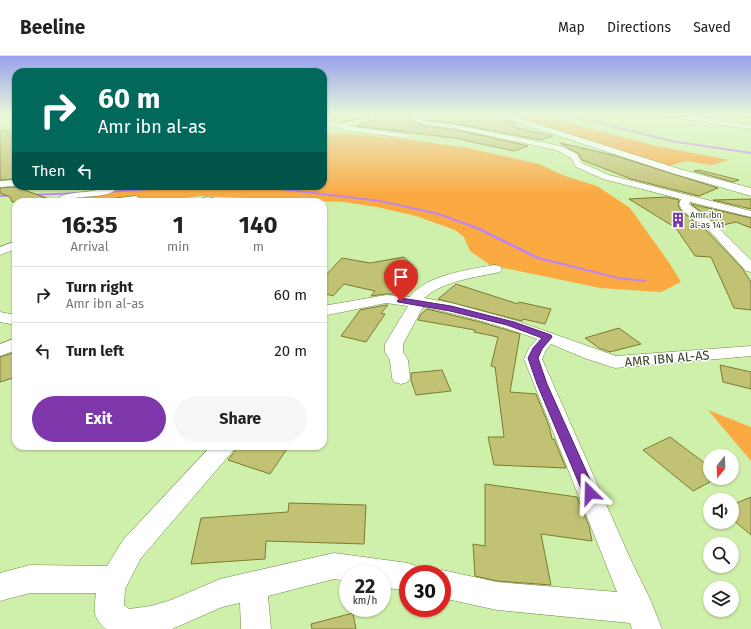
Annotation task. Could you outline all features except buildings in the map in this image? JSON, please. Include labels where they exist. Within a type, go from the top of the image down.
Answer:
[{"type":"street","points":[[522,141],[558,148],[574,156],[579,165],[606,177],[751,214]]},
{"type":"street","points":[[583,141],[679,172],[751,192]]},
{"type":"street","points":[[0,184],[12,183]]},
{"type":"street","points":[[65,198],[68,196],[108,190]]},
{"type":"street","points":[[686,198],[684,204],[686,208],[712,227],[751,268]]},
{"type":"street","points":[[0,250],[12,246]]},
{"type":"street","points":[[401,378],[399,360],[394,352],[394,344],[410,320],[415,309],[417,297],[425,290],[439,283],[467,274],[495,269]]},
{"type":"street","name":"AMR IBN AL-AS","points":[[327,310],[386,299],[451,308],[510,324],[615,362],[751,351]]},
{"type":"street","points":[[0,317],[12,319]]},
{"type":"street","points":[[548,337],[538,348],[533,358],[643,619]]},
{"type":"street","points":[[0,351],[12,345]]},
{"type":"street","points":[[220,450],[132,549],[111,587],[109,612],[124,627],[151,621],[172,614],[220,593],[334,566],[399,576]]},
{"type":"street","points":[[0,587],[30,579],[115,580]]},
{"type":"street","points":[[253,586],[256,629]]},
{"type":"street","points":[[451,586],[497,596],[643,619]]},
{"type":"shaded area","points":[[327,141],[418,141],[467,148],[539,164],[565,176],[597,186],[630,208],[681,282],[661,292],[600,288],[490,265],[470,251],[464,237],[455,230],[416,216],[377,207],[344,202],[327,201],[327,198],[248,198],[200,196],[185,198],[82,198],[94,190],[327,190]]},
{"type":"shaded area","points":[[588,141],[636,141],[729,160],[711,165],[686,161],[668,166]]},
{"type":"shaded area","points":[[708,410],[751,427],[751,461]]},
{"type":"waterway","points":[[670,141],[751,153]]},
{"type":"waterway","points":[[105,192],[135,190]]},
{"type":"waterway","points":[[289,190],[380,201],[439,214],[477,228],[538,258],[618,278],[645,281]]},
{"type":"waterway","points":[[29,195],[80,193]]},
{"type":"waterway","points":[[0,196],[12,195]]},
{"type":"place","name":"Amr ibn al-as 141","points":[[678,220]]},
{"type":"route","points":[[401,301],[419,302],[451,308],[510,324],[548,337],[538,348],[533,358],[542,384],[590,493]]}]
